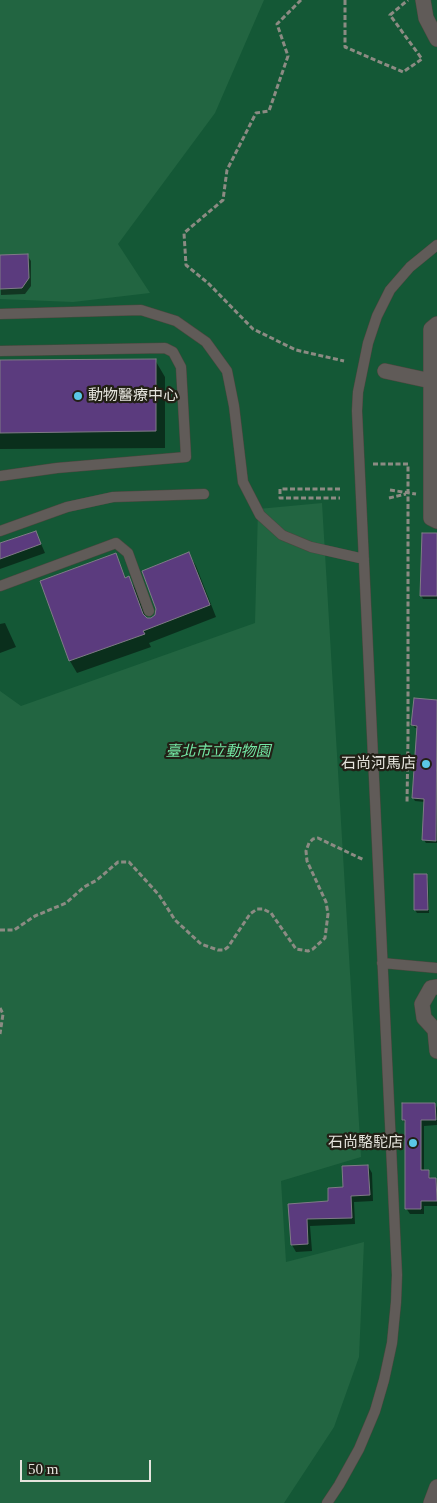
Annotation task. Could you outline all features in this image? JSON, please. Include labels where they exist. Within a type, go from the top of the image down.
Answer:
[{"type":"street","points":[[423,0],[426,18],[437,39]]},
{"type":"street","points":[[437,324],[431,330],[431,518],[437,521]]},
{"type":"street","points":[[386,370],[431,381]]},
{"type":"street","points":[[437,987],[431,988],[422,1004],[424,1018],[436,1030],[437,1051]]},
{"type":"street","points":[[431,1503],[437,1487]]},
{"type":"lane","points":[[326,1503],[339,1485],[359,1449],[375,1411],[386,1371],[394,1327],[397,1275],[357,411],[358,392],[368,343],[377,316],[390,290],[410,267],[437,245]]},
{"type":"lane","points":[[0,314],[141,310],[176,321],[206,342],[227,371],[234,406],[243,482],[260,515],[282,535],[311,547],[364,559]]},
{"type":"lane","points":[[0,351],[166,348],[173,352],[181,367],[186,457],[57,468],[0,476]]},
{"type":"lane","points":[[0,531],[68,507],[113,496],[204,494]]},
{"type":"lane","points":[[0,586],[116,543],[128,553],[149,610]]},
{"type":"lane","points":[[382,962],[437,968]]},
{"type":"path","points":[[301,0],[277,24],[288,56],[268,111],[256,113],[227,170],[223,200],[184,234],[186,265],[208,283],[253,329],[296,350],[344,361]]},
{"type":"path","points":[[345,0],[345,47],[403,72],[422,58],[390,15],[409,0]]},
{"type":"path","points":[[360,464],[408,464],[407,804]]},
{"type":"path","points":[[340,489],[280,489],[280,498],[340,498]]},
{"type":"path","points":[[390,490],[408,494],[431,494]]},
{"type":"path","points":[[390,498],[408,494]]},
{"type":"path","points":[[0,930],[14,930],[35,916],[66,903],[118,862],[129,862],[159,896],[176,920],[201,944],[218,950],[224,950],[250,914],[257,909],[263,909],[271,913],[296,950],[308,951],[313,950],[324,938],[328,914],[326,902],[307,861],[306,851],[313,839],[318,838],[378,867]]},
{"type":"path","points":[[0,1008],[3,1014],[0,1034]]},
{"type":"green space","name":"臺北市立動物園","points":[[0,0],[437,0],[437,1503],[0,1503]]},
{"type":"green space","points":[[0,0],[264,0],[215,113],[118,244],[150,293],[73,302],[0,299]]},
{"type":"green space","points":[[322,503],[361,1157],[281,1181],[286,1262],[364,1242],[359,1357],[334,1427],[284,1503],[0,1503],[0,691],[21,706],[255,623],[258,509]]},
{"type":"building","points":[[28,254],[29,278],[22,288],[0,289],[0,255]]},
{"type":"building","name":"動物醫療中心","points":[[156,359],[156,431],[0,433],[0,360]]},
{"type":"building","points":[[36,531],[41,544],[0,559],[0,543]]},
{"type":"building","points":[[422,533],[437,533],[437,596],[420,596]]},
{"type":"building","points":[[189,552],[210,605],[143,631],[145,634],[69,661],[40,581],[116,553],[125,578],[129,576],[143,614],[147,618],[151,618],[155,615],[156,609],[142,571]]},
{"type":"building","points":[[414,698],[437,700],[436,841],[422,840],[424,799],[412,798],[417,726],[411,725]]},
{"type":"building","points":[[414,874],[427,874],[428,910],[414,910]]},
{"type":"building","points":[[402,1103],[435,1103],[436,1120],[421,1120],[421,1170],[429,1170],[429,1178],[436,1178],[437,1201],[421,1201],[421,1209],[405,1209],[405,1120],[402,1120]]},
{"type":"building","points":[[368,1165],[370,1195],[351,1196],[352,1218],[307,1219],[308,1244],[291,1245],[288,1204],[328,1201],[328,1188],[343,1187],[342,1166]]},
{"type":"place","name":"動物醫療中心","points":[[78,396]]},
{"type":"place","name":"石尚河馬店","points":[[426,764]]},
{"type":"place","name":"石尚駱駝店","points":[[413,1143]]}]
